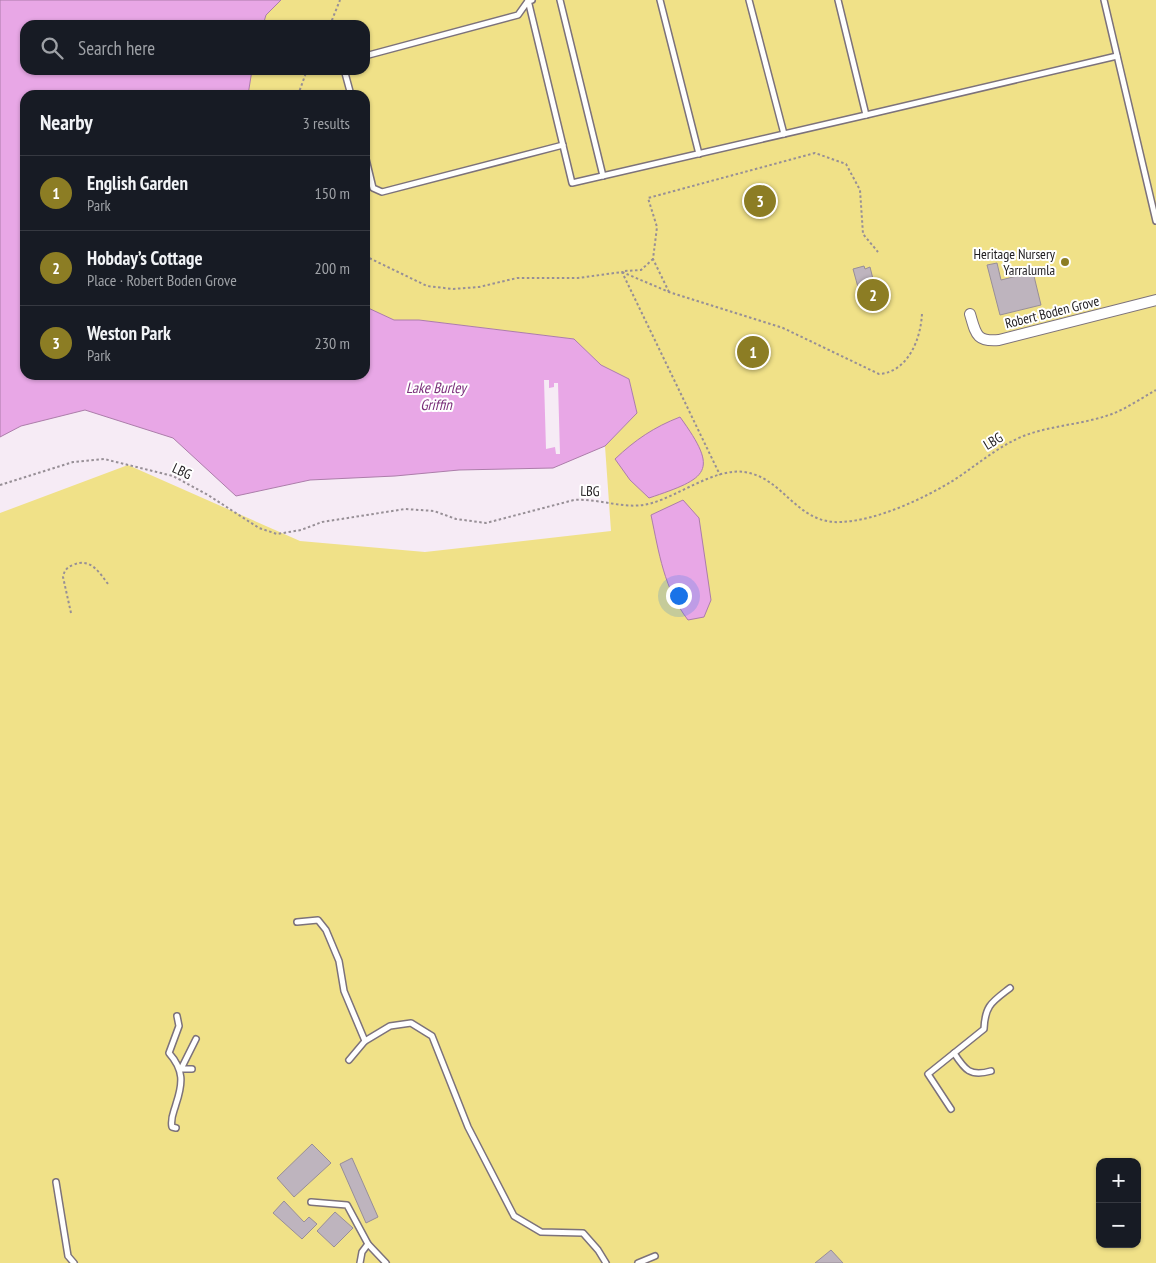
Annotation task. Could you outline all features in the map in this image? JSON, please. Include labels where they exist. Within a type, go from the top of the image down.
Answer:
[{"type":"street","name":"Robert Boden Grove","points":[[970,314],[977,335],[986,341],[999,340],[1156,300]]},
{"type":"lane","points":[[529,0],[572,183],[1117,56]]},
{"type":"lane","points":[[370,55],[518,15],[529,0]]},
{"type":"lane","points":[[560,0],[603,176]]},
{"type":"lane","points":[[660,0],[699,154]]},
{"type":"lane","points":[[749,0],[784,134]]},
{"type":"lane","points":[[838,0],[866,115]]},
{"type":"lane","points":[[1104,0],[1156,220]]},
{"type":"lane","points":[[346,75],[350,90]]},
{"type":"lane","points":[[370,176],[373,188],[382,192],[563,145]]},
{"type":"lane","points":[[297,922],[318,920],[326,930],[339,961],[344,991],[365,1041]]},
{"type":"lane","points":[[951,1109],[928,1074],[984,1029],[985,1014],[989,1005],[1010,988]]},
{"type":"lane","points":[[177,1016],[178,1026],[169,1053],[181,1069],[192,1070]]},
{"type":"lane","points":[[348,1060],[365,1041],[390,1026],[411,1023],[432,1036],[468,1127],[514,1216],[542,1232],[583,1233],[598,1250],[606,1263]]},
{"type":"lane","points":[[176,1128],[172,1127],[170,1121],[181,1086],[181,1069],[196,1039]]},
{"type":"lane","points":[[954,1053],[969,1072],[979,1074],[990,1071]]},
{"type":"lane","points":[[56,1182],[68,1256],[74,1263]]},
{"type":"lane","points":[[311,1202],[347,1205],[368,1244],[386,1263]]},
{"type":"lane","points":[[360,1263],[362,1252],[368,1244]]},
{"type":"lane","points":[[638,1263],[655,1256]]},
{"type":"path","points":[[332,20],[340,0]]},
{"type":"path","points":[[300,90],[305,75]]},
{"type":"path","points":[[370,258],[427,286],[453,289],[479,287],[517,278],[578,278],[641,270],[652,259],[657,227],[648,198],[815,153],[846,164],[860,190],[863,234],[878,252]]},
{"type":"path","points":[[652,259],[669,292]]},
{"type":"path","points":[[622,272],[669,292],[784,328],[879,374],[894,370],[914,350],[921,328],[922,313]]},
{"type":"path","points":[[622,272],[720,475]]},
{"type":"path","name":"LBG","points":[[0,485],[73,462],[104,459],[173,476],[208,495],[259,528],[277,534],[301,530],[322,522],[405,509],[434,511],[456,519],[486,523],[574,500],[588,499],[639,506],[653,503],[734,471],[760,476],[810,516],[833,523],[856,521],[913,502],[954,479],[1000,447],[1024,436],[1107,416],[1156,390]]},
{"type":"path","points":[[71,613],[63,577],[69,567],[75,564],[89,563],[95,567],[108,584]]},
{"type":"shaded area","points":[[281,0],[1156,0],[1156,1263],[0,1263],[0,513],[128,465],[300,541],[425,552],[611,531],[605,446],[637,413],[629,379],[601,365],[574,339],[419,320],[394,320],[370,309],[370,90],[249,90],[251,75],[370,75],[370,20],[264,20],[266,15]]},
{"type":"water","name":"Lake Burley Griffin","points":[[0,0],[281,0],[266,15],[264,20],[20,20],[20,75],[251,75],[249,90],[20,90],[20,380],[370,380],[370,309],[394,320],[419,320],[574,339],[601,365],[629,379],[637,413],[605,446],[553,468],[459,470],[395,476],[310,480],[236,496],[173,438],[85,410],[21,426],[0,437]]},
{"type":"water","points":[[680,417],[693,435],[700,450],[703,462],[702,471],[684,485],[649,498],[630,480],[615,459],[645,435]]},
{"type":"water","points":[[683,500],[699,518],[711,600],[704,617],[688,620],[673,596],[668,583],[651,515]]},
{"type":"pier","points":[[544,380],[549,380],[549,388],[554,387],[554,383],[558,383],[560,454],[556,454],[555,447],[546,449]]},
{"type":"building","points":[[997,263],[1001,280],[1033,272],[1041,305],[1000,315],[987,265]]},
{"type":"building","points":[[864,266],[865,269],[870,267],[875,287],[882,285],[887,304],[864,309],[853,269]]},
{"type":"building","points":[[312,1144],[331,1163],[294,1197],[277,1178]]},
{"type":"building","points":[[352,1158],[378,1217],[366,1223],[340,1164]]},
{"type":"building","points":[[284,1201],[304,1222],[309,1217],[317,1224],[302,1239],[273,1213]]},
{"type":"building","points":[[335,1212],[353,1228],[334,1247],[317,1231]]},
{"type":"building","points":[[831,1250],[843,1263],[815,1263]]},
{"type":"place","name":"Weston Park","points":[[760,201]]},
{"type":"place","name":"Heritage Nursery Yarralumla","points":[[1065,262]]},
{"type":"place","name":"Hobday’s Cottage","points":[[873,295]]},
{"type":"place","name":"English Garden","points":[[753,352]]}]
